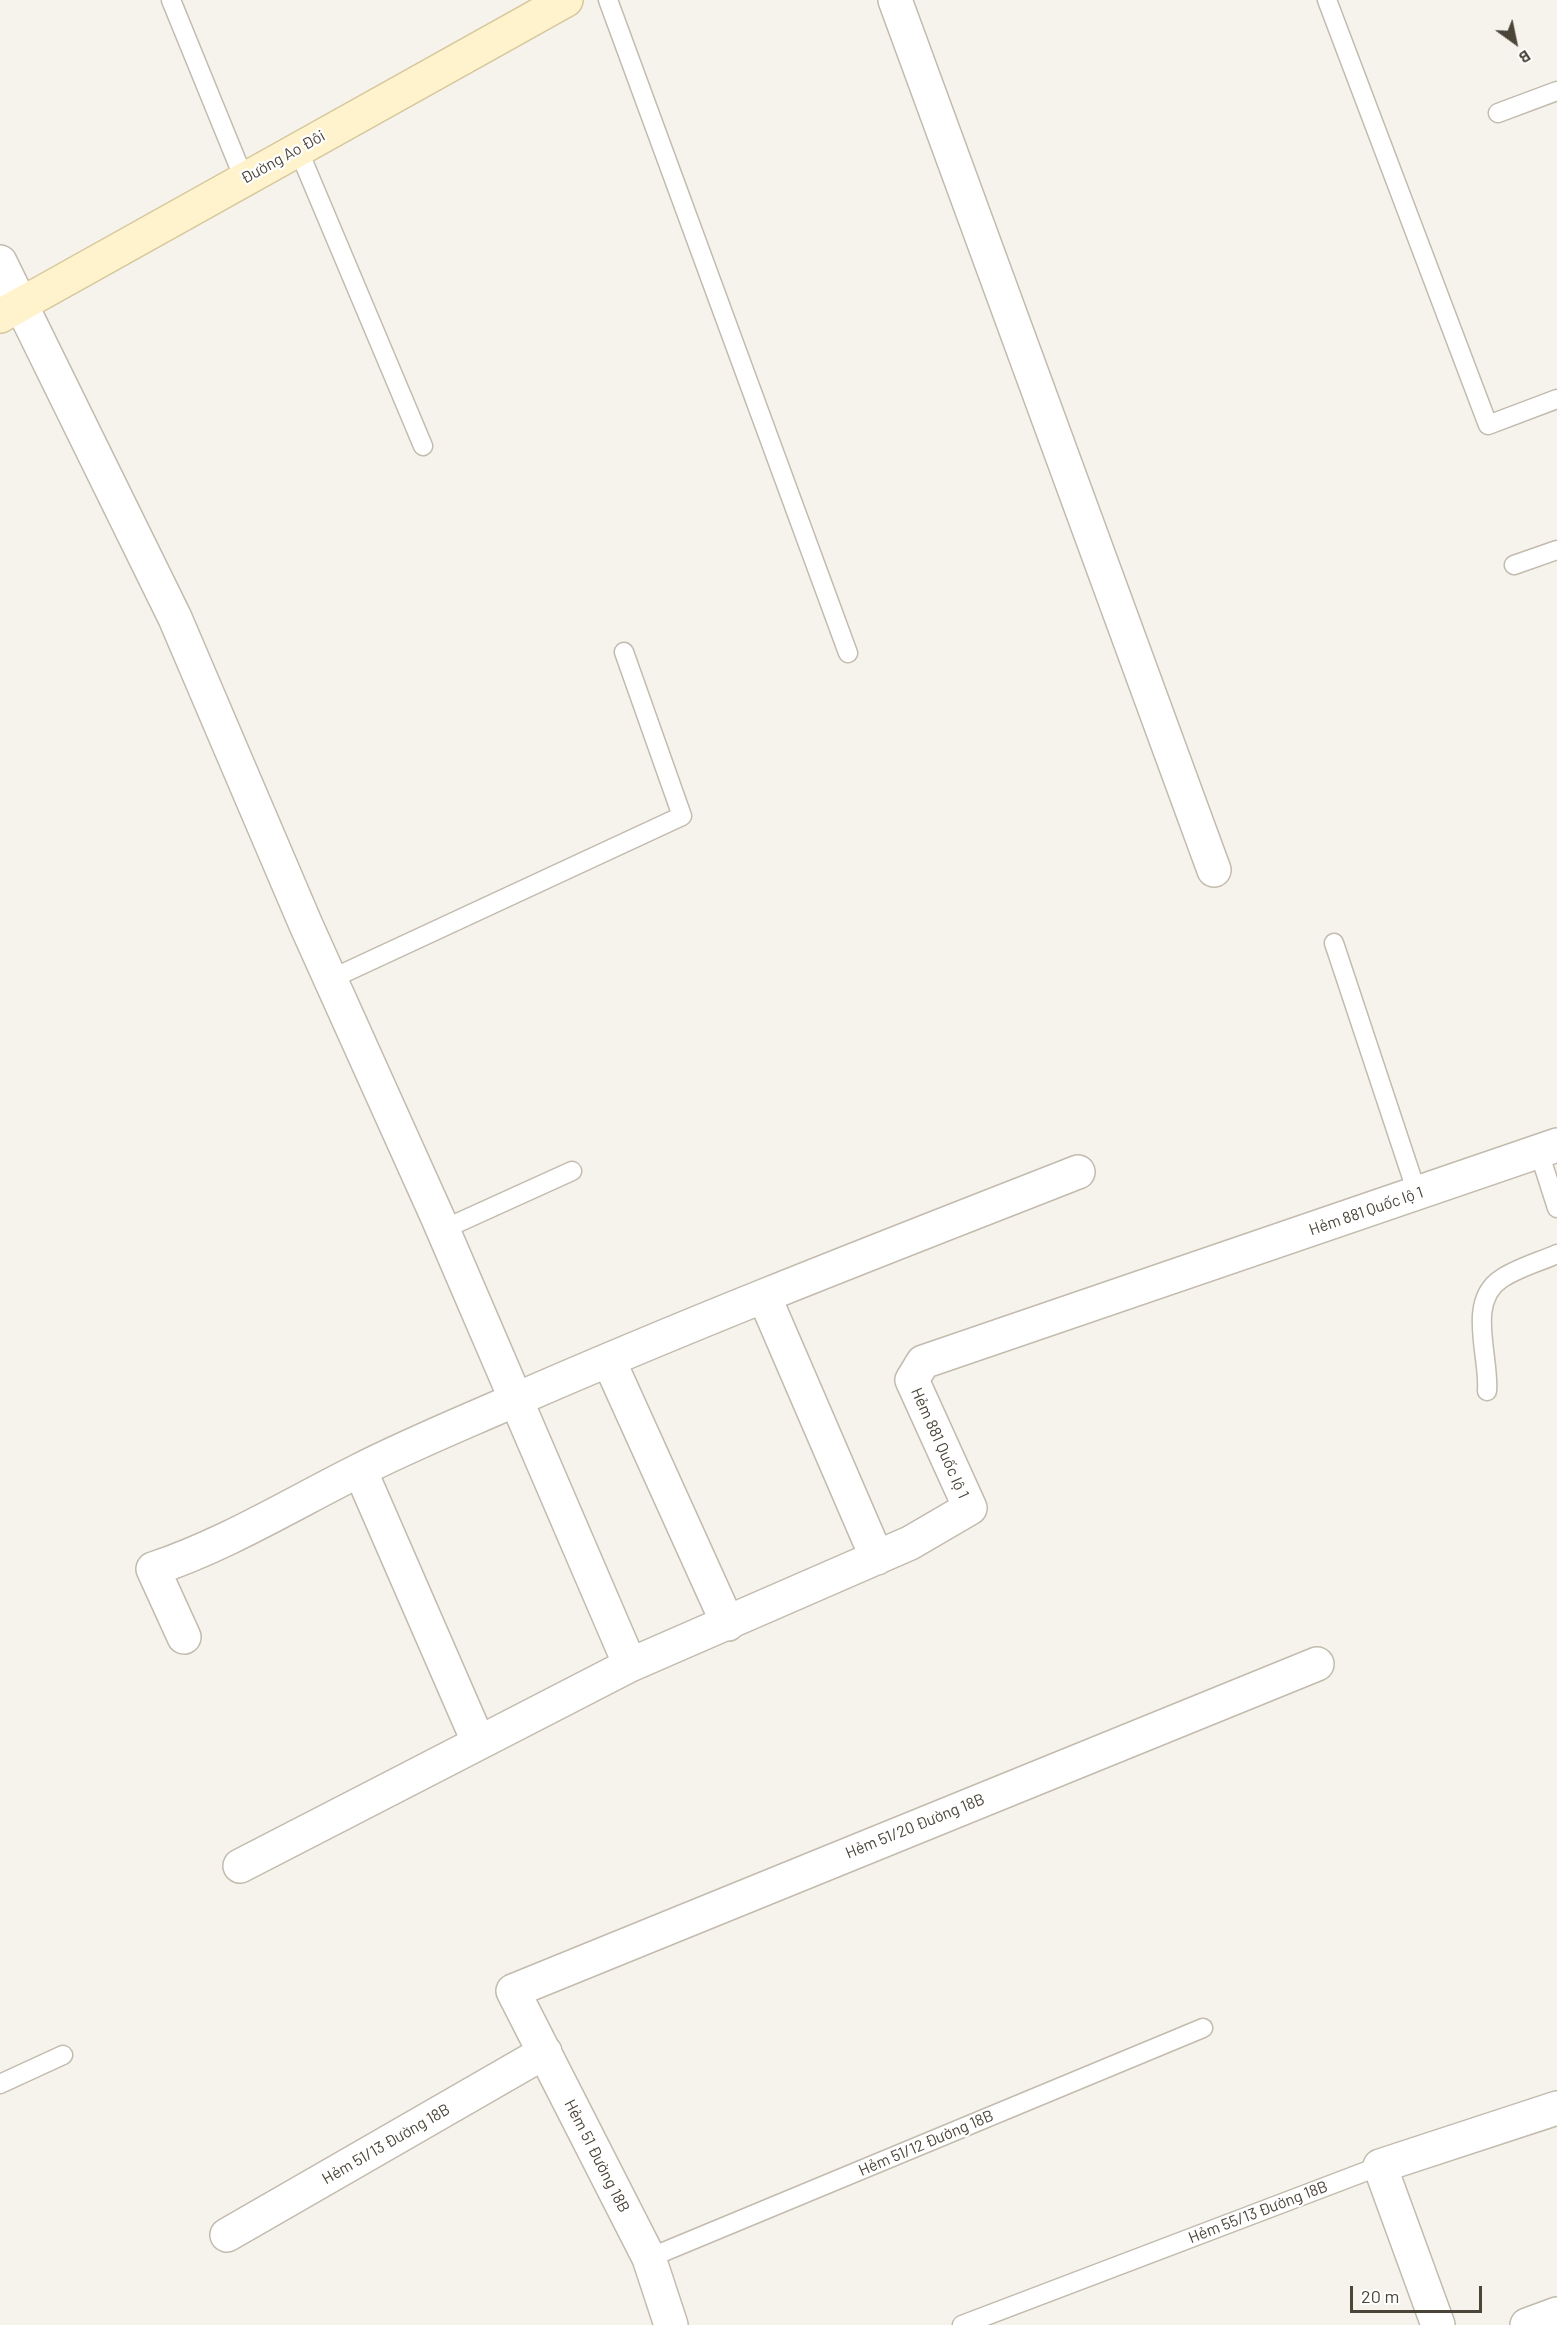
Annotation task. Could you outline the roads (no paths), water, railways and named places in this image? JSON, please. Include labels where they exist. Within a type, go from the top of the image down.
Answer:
[{"type":"street","points":[[895,0],[1214,870]]},
{"type":"street","name":"Đường Ao Đôi","points":[[10,311],[563,1]]},
{"type":"street","points":[[0,261],[10,311],[176,618],[630,1665]]},
{"type":"street","name":"Hẻm 881 Quốc lộ 1","points":[[478,1741],[630,1665],[910,1544],[970,1508],[912,1380],[923,1362],[1548,1149]]},
{"type":"street","points":[[184,1637],[153,1569],[184,1558],[271,1518],[360,1470],[516,1400],[764,1296],[1078,1172]]},
{"type":"street","points":[[764,1296],[877,1558]]},
{"type":"street","points":[[609,1361],[728,1624]]},
{"type":"street","points":[[240,1866],[478,1741],[360,1470]]},
{"type":"street","name":"Hẻm 51/20 Đường 18B","points":[[513,1991],[1317,1664]]},
{"type":"street","name":"Hẻm 51 Đường 18B","points":[[513,1991],[649,2258],[671,2325]]},
{"type":"street","name":"Hẻm 51/13 Đường 18B","points":[[227,2235],[545,2052]]},
{"type":"street","name":"Hẻm 55/13 Đường 18B","points":[[1380,2166],[1557,2108]]},
{"type":"street","points":[[1380,2166],[1438,2325]]},
{"type":"street","points":[[1527,2325],[1557,2314]]},
{"type":"lane","points":[[171,0],[244,179]]},
{"type":"lane","points":[[608,0],[848,653]]},
{"type":"lane","points":[[1327,0],[1488,425],[1557,399]]},
{"type":"lane","points":[[1498,113],[1557,91]]},
{"type":"lane","points":[[298,148],[423,446]]},
{"type":"lane","points":[[1514,565],[1557,550]]},
{"type":"lane","points":[[331,979],[682,816],[624,652]]},
{"type":"lane","points":[[1335,943],[1417,1193]]},
{"type":"lane","points":[[1548,1149],[1557,1208]]},
{"type":"lane","points":[[442,1230],[572,1171]]},
{"type":"lane","points":[[1486,1391],[1482,1327],[1486,1294],[1500,1279],[1557,1254]]},
{"type":"lane","name":"Hẻm 51/12 Đường 18B","points":[[649,2258],[1203,2028]]},
{"type":"lane","points":[[0,2084],[63,2055]]},
{"type":"lane","name":"Hẻm 55/13 Đường 18B","points":[[962,2325],[1380,2166]]}]
